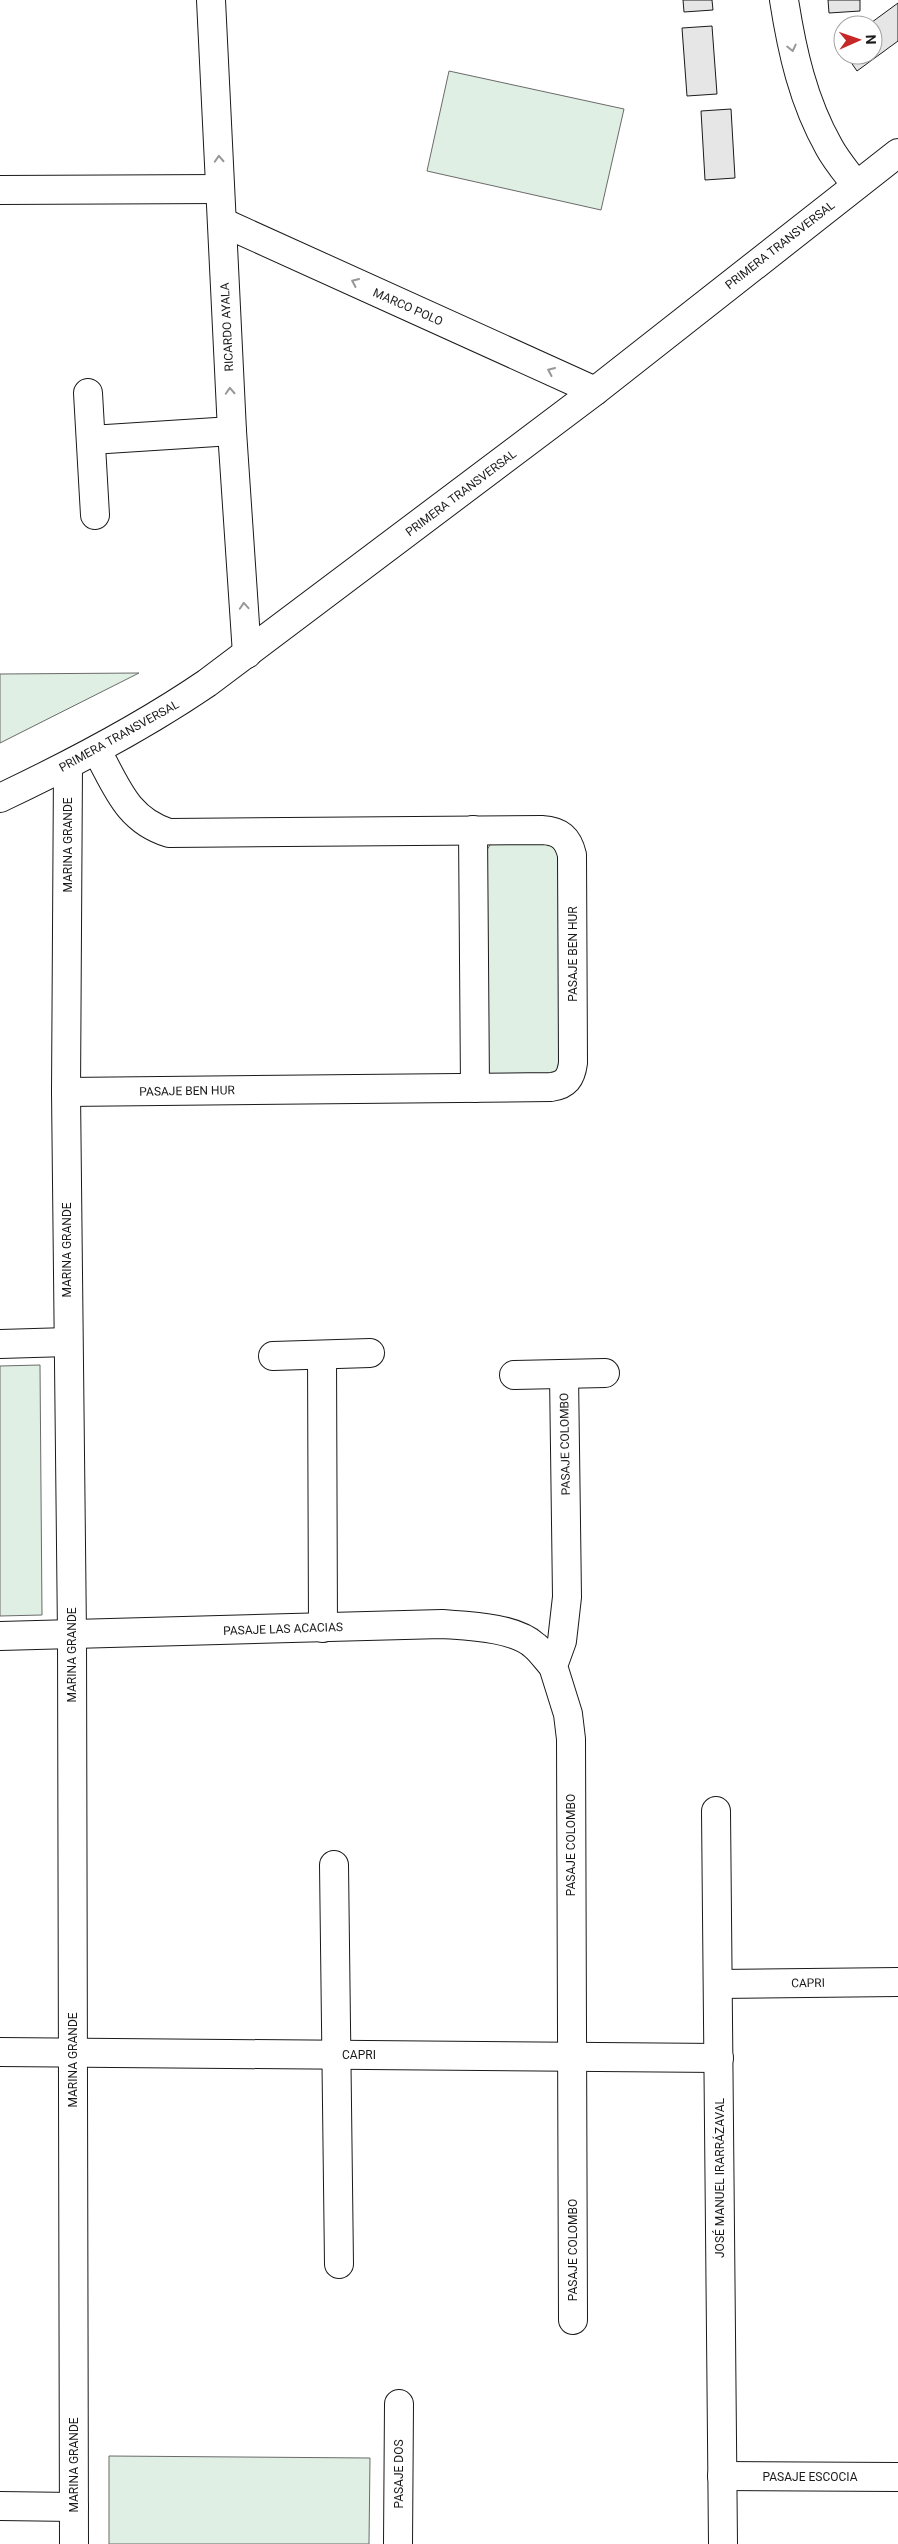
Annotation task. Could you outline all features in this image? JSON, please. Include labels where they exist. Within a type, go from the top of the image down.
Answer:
[{"type":"street","name":"RICARDO AYALA","points":[[211,0],[232,431],[247,654]]},
{"type":"street","points":[[784,0],[799,76],[814,118],[830,149],[856,185]]},
{"type":"street","name":"PRIMERA TRANSVERSAL","points":[[0,798],[97,751],[167,711],[247,654],[595,392],[898,153]]},
{"type":"street","points":[[0,190],[220,188]]},
{"type":"street","name":"MARCO POLO","points":[[222,222],[595,392]]},
{"type":"street","points":[[88,393],[95,515]]},
{"type":"street","points":[[91,440],[232,431]]},
{"type":"street","name":"PASAJE BEN HUR","points":[[66,1092],[560,1086],[567,1081],[572,1073],[572,865],[570,845],[564,836],[554,830],[169,833],[141,820],[130,808],[97,751]]},
{"type":"street","name":"MARINA GRANDE","points":[[68,766],[66,1092],[72,1635],[74,2544]]},
{"type":"street","points":[[473,830],[475,1088]]},
{"type":"street","points":[[0,1344],[68,1342]]},
{"type":"street","points":[[273,1356],[370,1353]]},
{"type":"street","points":[[322,1355],[323,1628]]},
{"type":"street","points":[[514,1375],[605,1373]]},
{"type":"street","name":"PASAJE COLOMBO","points":[[564,1374],[567,1597],[562,1640],[553,1666],[563,1694],[570,1740],[573,2320]]},
{"type":"street","name":"PASAJE LAS ACACIAS","points":[[0,1636],[442,1624],[492,1629],[514,1635],[534,1644],[553,1666]]},
{"type":"street","name":"JOSÉ MANUEL IRARRÁZAVAL","points":[[716,1811],[723,2544]]},
{"type":"street","points":[[334,1866],[339,2264]]},
{"type":"street","name":"CAPRI","points":[[718,1984],[898,1982]]},
{"type":"street","name":"CAPRI","points":[[0,2052],[718,2058]]},
{"type":"street","name":"PASAJE DOS","points":[[398,2544],[399,2404]]},
{"type":"street","name":"PASAJE ESCOCIA","points":[[722,2476],[898,2477]]},
{"type":"street","points":[[0,2506],[74,2507]]},
{"type":"green space","points":[[449,71],[624,109],[601,210],[427,171]]},
{"type":"green space","points":[[139,673],[0,743],[0,674]]},
{"type":"green space","points":[[553,840],[565,854],[566,1062],[557,1077],[492,1077],[482,1064],[483,856],[492,842]]},
{"type":"green space","points":[[40,1365],[42,1615],[0,1616],[0,1366]]},
{"type":"green space","points":[[109,2456],[370,2458],[369,2544],[109,2544]]},
{"type":"building","points":[[683,0],[712,0],[713,10],[684,12]]},
{"type":"building","points":[[828,0],[860,0],[860,11],[829,13]]},
{"type":"building","points":[[898,3],[898,41],[883,52],[883,15]]},
{"type":"building","points":[[712,26],[717,94],[687,96],[682,28]]},
{"type":"building","points":[[853,65],[865,65],[857,71]]},
{"type":"building","points":[[731,109],[735,178],[705,180],[701,111]]}]
